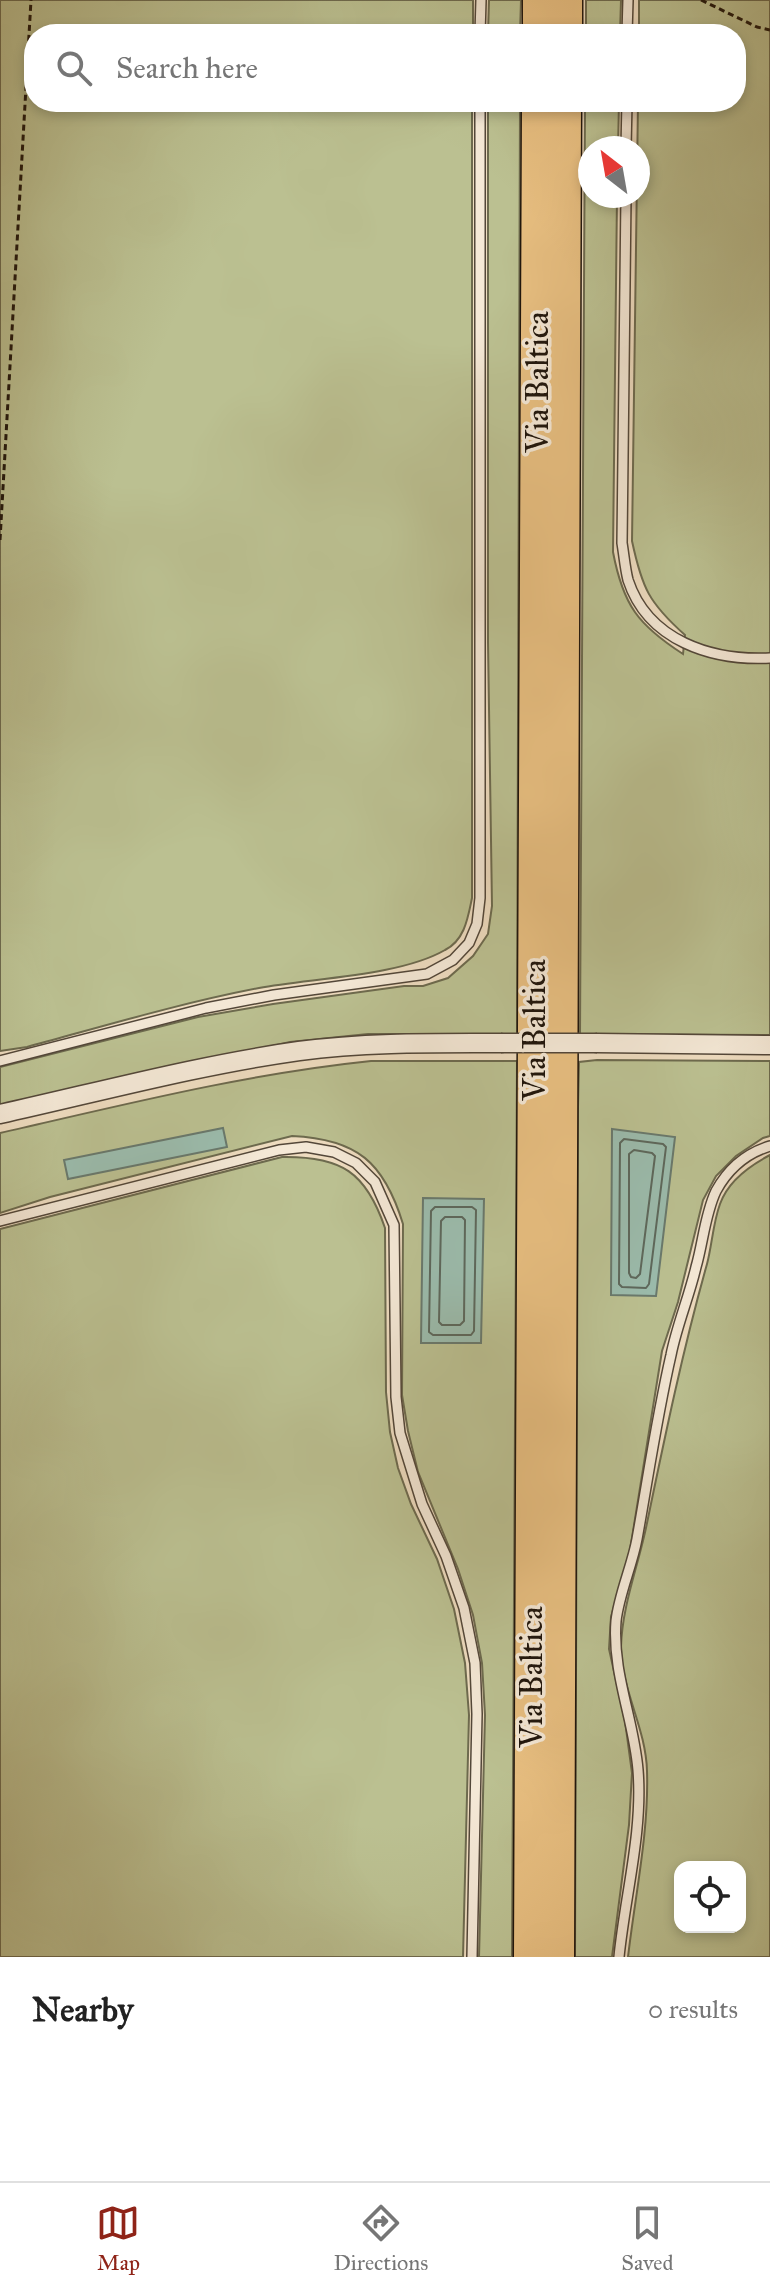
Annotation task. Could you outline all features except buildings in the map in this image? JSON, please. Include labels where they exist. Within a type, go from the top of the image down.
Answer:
[{"type":"highway","points":[[539,0],[539,24]]},
{"type":"highway","points":[[566,0],[566,24]]},
{"type":"highway","name":"Via Baltica","points":[[530,1957],[538,112]]},
{"type":"highway","name":"Via Baltica","points":[[558,1957],[565,112]]},
{"type":"street","points":[[0,1114],[238,1062],[300,1051],[372,1044],[770,1045]]},
{"type":"lane","points":[[480,24],[481,0]]},
{"type":"lane","points":[[627,24],[628,0]]},
{"type":"lane","points":[[0,1061],[206,1008],[274,995],[427,974],[453,960],[469,943],[477,924],[480,898],[480,112]]},
{"type":"lane","points":[[626,136],[627,112]]},
{"type":"lane","points":[[626,208],[622,543],[628,580],[643,609],[665,632],[693,649],[734,658],[770,658]]},
{"type":"lane","points":[[619,1957],[636,1825],[638,1772],[631,1718],[615,1650],[617,1617],[635,1552],[671,1353],[711,1208],[717,1191],[733,1167],[754,1151],[770,1146]]},
{"type":"lane","points":[[0,1221],[264,1153],[306,1147],[334,1152],[356,1163],[375,1182],[394,1225],[396,1397],[400,1433],[422,1504],[446,1556],[464,1608],[475,1663],[477,1714],[472,1957]]},
{"type":"path","points":[[30,24],[31,0]]},
{"type":"path","points":[[701,0],[757,27],[770,30]]},
{"type":"path","points":[[0,540],[25,112]]},
{"type":"green space","points":[[0,0],[473,0],[473,24],[24,24],[24,112],[472,112],[472,898],[464,927],[452,946],[405,966],[230,994],[27,1047],[0,1051]]},
{"type":"green space","points":[[489,0],[521,0],[520,24],[488,24]]},
{"type":"green space","points":[[586,0],[621,0],[620,24],[586,24]]},
{"type":"green space","points":[[639,0],[770,0],[770,1035],[580,1034],[584,208],[617,208],[613,552],[622,586],[635,612],[654,633],[683,654],[685,635],[649,594],[639,571],[632,541],[637,208],[650,208],[650,136],[638,136],[638,112],[746,112],[746,24],[639,24]]},
{"type":"green space","points":[[488,112],[520,112],[517,1034],[368,1034],[290,1042],[0,1106],[0,1067],[198,1017],[273,1004],[423,986],[448,978],[473,956],[488,934],[492,906],[488,642]]},
{"type":"green space","points":[[585,112],[619,112],[618,136],[585,136]]},
{"type":"green space","points":[[371,1061],[517,1061],[512,1957],[479,1957],[485,1715],[482,1663],[473,1615],[458,1569],[418,1472],[408,1431],[402,1395],[403,1224],[387,1185],[377,1170],[365,1158],[334,1142],[292,1136],[50,1197],[0,1213],[0,1133],[231,1082]]},
{"type":"green space","points":[[770,1061],[770,1136],[736,1156],[716,1176],[703,1200],[678,1302],[662,1351],[630,1550],[611,1617],[609,1649],[625,1721],[632,1773],[629,1825],[612,1957],[575,1957],[579,1062]]},
{"type":"green space","points":[[770,1155],[770,1957],[628,1957],[644,1841],[647,1771],[643,1739],[622,1663],[624,1616],[718,1211],[734,1181]]},
{"type":"green space","points":[[282,1157],[320,1160],[348,1171],[369,1193],[385,1228],[386,1392],[390,1432],[411,1504],[437,1559],[454,1609],[465,1663],[469,1715],[463,1957],[0,1957],[0,1229]]},
{"type":"water","points":[[223,1128],[227,1147],[68,1179],[64,1160]]},
{"type":"water","points":[[612,1129],[675,1137],[656,1296],[611,1295]]},
{"type":"water","points":[[423,1198],[484,1199],[481,1343],[421,1343]]}]
